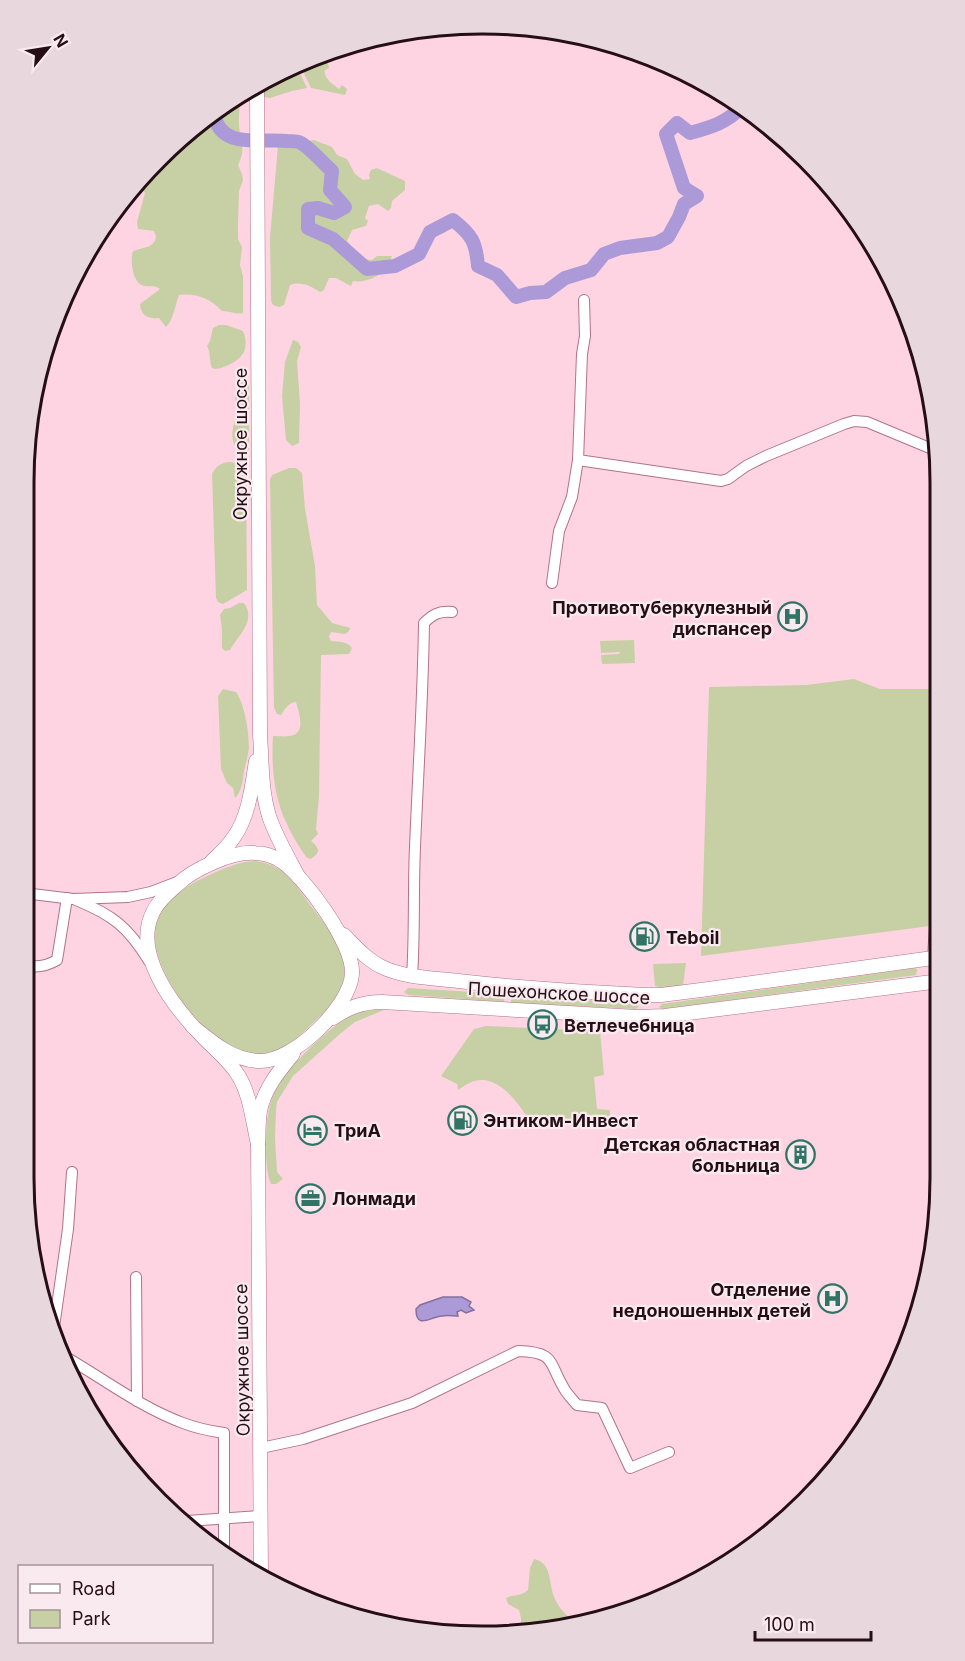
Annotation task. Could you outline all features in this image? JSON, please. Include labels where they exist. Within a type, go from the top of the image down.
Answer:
[{"type":"main road","name":"Окружное шоссе","points":[[192,1026],[230,1053],[252,1061],[278,1059],[324,1024],[347,991],[352,973],[346,947],[332,920],[298,876],[277,835],[268,814],[263,778],[260,735],[257,96]]},
{"type":"main road","name":"Окружное шоссе","points":[[208,866],[234,838],[243,822],[252,789],[260,735]]},
{"type":"main road","name":"Окружное шоссе","points":[[258,1144],[246,1090],[241,1079],[232,1066],[192,1026],[169,996],[155,970],[148,940],[148,928],[150,917],[161,900],[182,879],[238,855],[255,853],[269,855],[298,876]]},
{"type":"main road","name":"Пошехонское шоссе","points":[[332,920],[357,948],[383,968],[412,976],[517,988],[661,995],[930,958]]},
{"type":"main road","name":"Пошехонское шоссе","points":[[324,1024],[350,1007],[369,1002],[646,1017],[930,982]]},
{"type":"main road","points":[[645,995],[646,1017]]},
{"type":"main road","name":"Окружное шоссе","points":[[261,1568],[259,1116],[264,1098],[281,1070],[302,1043]]},
{"type":"street","points":[[552,583],[559,531],[572,497],[578,460],[582,354],[585,336],[584,300]]},
{"type":"street","points":[[578,460],[721,482],[766,456],[854,422],[867,422],[929,448]]},
{"type":"street","points":[[412,976],[424,623],[439,612],[452,612]]},
{"type":"street","points":[[34,894],[70,899],[140,895],[182,879]]},
{"type":"street","points":[[34,967],[48,965],[57,960],[70,899]]},
{"type":"street","points":[[70,899],[99,909],[117,921],[132,936],[155,970]]},
{"type":"street","points":[[56,1315],[68,1229],[72,1172]]},
{"type":"street","points":[[136,1277],[137,1401]]},
{"type":"street","points":[[261,1448],[303,1439],[412,1403],[518,1351],[534,1351],[551,1360],[565,1390],[577,1405],[602,1408],[630,1468],[669,1452]]},
{"type":"street","points":[[75,1363],[137,1401],[185,1424],[224,1433],[224,1544]]},
{"type":"street","points":[[194,1521],[261,1516]]},
{"type":"green space","points":[[328,63],[329,68],[324,71],[326,77],[339,89],[342,85],[347,89],[345,95],[311,88],[303,72]]},
{"type":"green space","points":[[300,74],[307,88],[270,98],[264,97],[264,92]]},
{"type":"green space","points":[[240,106],[239,126],[242,150],[238,165],[243,180],[239,191],[238,239],[242,247],[240,265],[243,276],[243,313],[222,311],[208,300],[197,296],[179,295],[173,316],[166,327],[159,318],[148,317],[144,314],[140,304],[160,289],[141,284],[137,281],[133,271],[133,251],[150,246],[156,236],[154,231],[138,229],[137,222],[145,193],[143,190],[146,187],[187,146]]},
{"type":"green space","points":[[314,140],[332,147],[337,155],[347,159],[355,174],[363,180],[370,179],[371,170],[377,168],[405,181],[405,190],[392,201],[391,208],[388,211],[378,204],[369,206],[365,218],[368,221],[366,226],[352,230],[347,241],[363,259],[372,260],[377,256],[392,256],[382,273],[366,281],[353,281],[351,286],[336,278],[329,278],[324,290],[320,292],[302,284],[290,285],[284,305],[279,307],[273,305],[271,301],[270,237],[278,146]]},
{"type":"green space","points":[[219,325],[243,331],[246,343],[241,357],[216,369],[212,368],[207,346],[213,328]]},
{"type":"green space","points":[[293,340],[301,347],[297,361],[300,404],[299,443],[292,446],[286,440],[282,396],[285,362]]},
{"type":"green space","points":[[243,380],[249,382],[249,449],[247,452],[237,449],[232,437],[237,412],[236,397]]},
{"type":"green space","points":[[229,462],[239,464],[246,472],[247,590],[223,604],[216,598],[212,474],[219,465]]},
{"type":"green space","points":[[289,468],[296,468],[302,473],[305,509],[315,566],[317,605],[332,623],[350,628],[345,634],[331,632],[329,637],[331,641],[345,643],[352,648],[349,654],[321,655],[319,796],[316,829],[318,834],[311,841],[318,853],[310,859],[306,857],[296,841],[283,814],[276,793],[273,770],[273,736],[295,735],[300,728],[296,702],[289,705],[281,715],[277,714],[274,707],[270,479],[272,475]]},
{"type":"green space","points":[[244,603],[247,610],[247,622],[230,650],[225,651],[222,648],[220,615],[224,609]]},
{"type":"green space","points":[[634,640],[635,663],[602,664],[601,655],[619,654],[620,652],[601,653],[600,641]]},
{"type":"green space","points":[[854,679],[880,689],[930,689],[930,926],[701,956],[709,687],[806,685]]},
{"type":"green space","points":[[223,689],[236,692],[239,697],[248,734],[249,748],[243,782],[235,798],[233,788],[227,783],[221,769],[218,696]]},
{"type":"green space","points":[[252,861],[270,865],[291,880],[334,937],[344,967],[343,985],[328,1008],[288,1045],[279,1051],[263,1055],[247,1053],[231,1047],[216,1038],[190,1012],[163,968],[157,952],[155,937],[156,924],[161,911],[184,889],[220,870]]},
{"type":"green space","points":[[686,963],[683,986],[669,989],[655,986],[653,964]]},
{"type":"green space","points":[[916,968],[916,975],[687,1006],[662,1009],[659,1007],[662,1004]]},
{"type":"green space","points":[[408,988],[505,994],[504,1002],[408,995],[404,992]]},
{"type":"green space","points":[[511,995],[635,1003],[639,1006],[636,1009],[511,1003]]},
{"type":"green space","points":[[384,1010],[355,1022],[341,1033],[293,1076],[277,1102],[275,1139],[277,1172],[283,1179],[276,1184],[271,1184],[267,1166],[266,1128],[272,1098],[277,1088],[294,1064],[330,1030],[361,1011]]},
{"type":"green space","points":[[486,1026],[600,1031],[604,1075],[594,1077],[597,1109],[610,1110],[610,1117],[603,1121],[527,1117],[512,1097],[491,1082],[483,1080],[468,1083],[458,1090],[457,1084],[441,1076],[474,1029]]},
{"type":"green space","points":[[534,1559],[544,1565],[557,1602],[570,1618],[521,1625],[519,1610],[508,1604],[506,1598],[528,1590],[530,1568]]},
{"type":"shaded area","points":[[443,1297],[462,1297],[471,1302],[469,1306],[474,1310],[466,1313],[461,1310],[457,1312],[458,1316],[437,1317],[424,1321],[418,1319],[416,1309],[420,1305]]},
{"type":"waterway","points":[[216,122],[224,133],[242,140],[300,142],[332,171],[330,190],[345,207],[334,213],[318,208],[308,209],[308,228],[333,239],[367,269],[395,266],[419,254],[430,232],[453,220],[465,230],[472,240],[478,266],[497,275],[516,297],[546,292],[565,278],[591,270],[604,254],[620,248],[657,243],[668,237],[684,204],[697,196],[684,188],[666,134],[677,123],[690,133],[712,126],[735,113]]},
{"type":"place","name":"Противотуберкулезный диспансер","points":[[793,617]]},
{"type":"place","name":"Teboil","points":[[645,937]]},
{"type":"place","name":"Ветлечебница","points":[[543,1025]]},
{"type":"place","name":"Энтиком-Инвест","points":[[462,1120]]},
{"type":"place","name":"ТриА","points":[[313,1130]]},
{"type":"place","name":"Детская областная больница","points":[[801,1154]]},
{"type":"place","name":"Лонмади","points":[[311,1198]]},
{"type":"place","name":"Отделение недоношенных детей","points":[[832,1299]]}]
